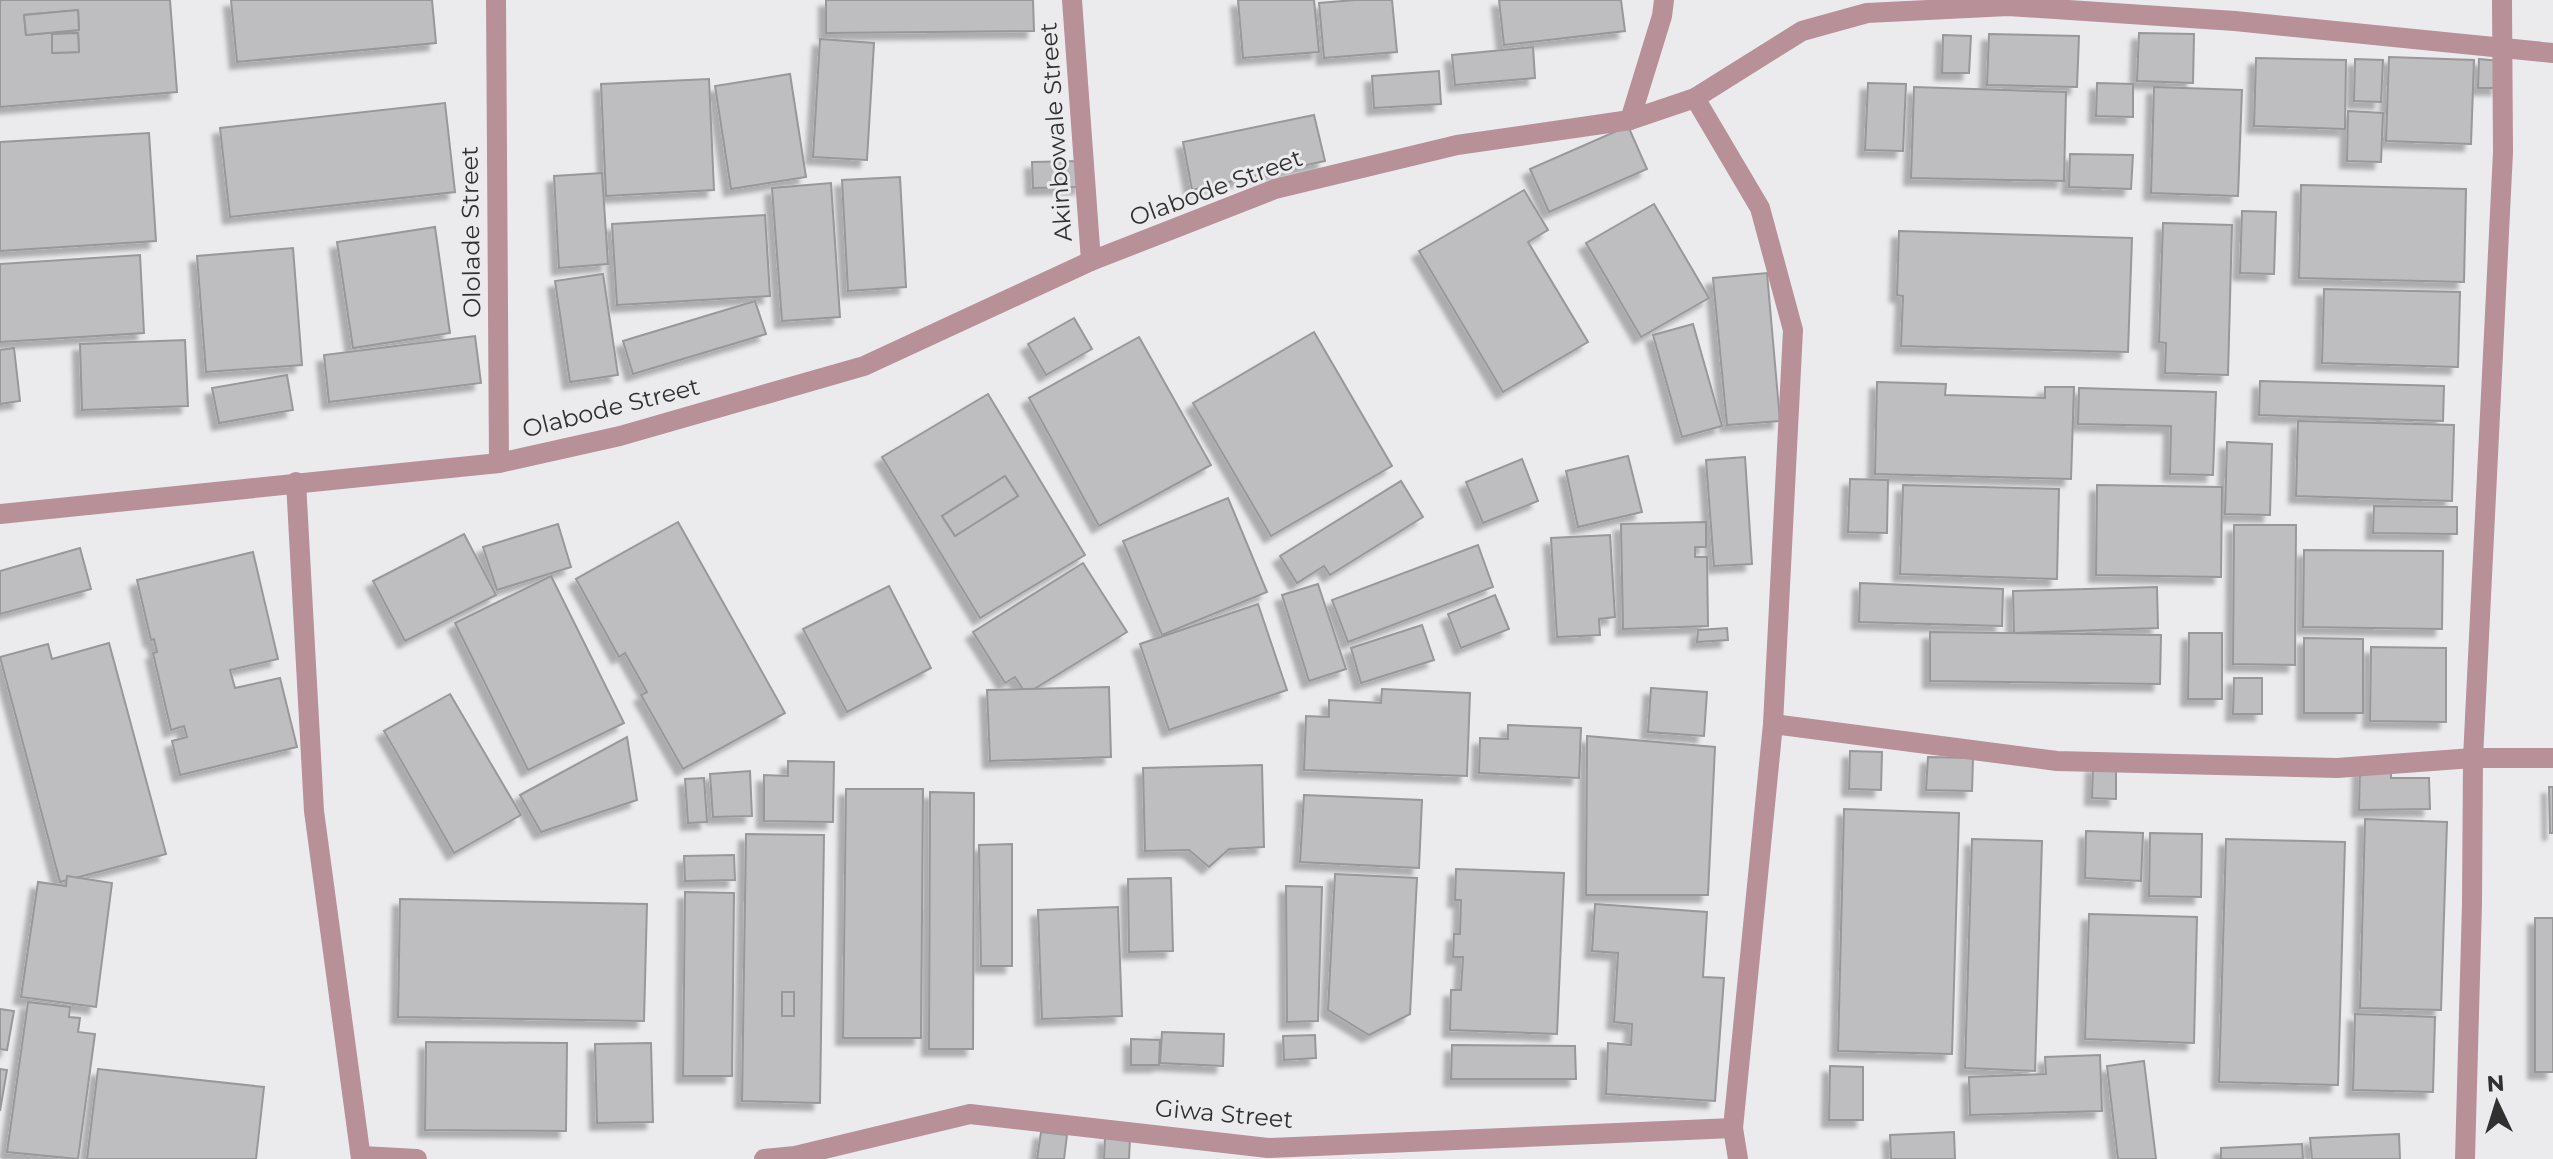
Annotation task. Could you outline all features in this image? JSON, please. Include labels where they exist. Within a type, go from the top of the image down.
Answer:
[{"type":"street","name":"Ololade Street","points":[[496,0],[499,463]]},
{"type":"street","name":"Akinbowale Street","points":[[1072,0],[1091,261]]},
{"type":"street","points":[[1630,120],[1662,16],[1664,0]]},
{"type":"street","points":[[2465,1159],[2473,758],[2503,152],[2502,0]]},
{"type":"street","name":"Olabode Street","points":[[0,514],[499,463],[620,436],[864,366],[1091,261],[1275,189],[1457,145],[1630,120],[1695,98],[1802,31],[1867,13],[2007,3],[2235,21],[2553,53]]},
{"type":"street","points":[[1695,98],[1760,208],[1793,330],[1773,724],[1733,1128],[1738,1159]]},
{"type":"street","points":[[296,482],[314,811],[362,1158],[417,1159]]},
{"type":"street","points":[[1773,724],[2057,761],[2337,768],[2473,758],[2553,758]]},
{"type":"street","name":"Giwa Street","points":[[764,1159],[795,1156],[970,1114],[1268,1148],[1733,1128]]},
{"type":"building","points":[[0,0],[170,0],[177,92],[0,107]],"holes":[[[78,10],[79,30],[26,35],[24,15]],[[78,33],[79,52],[52,53],[52,34]]]},
{"type":"building","points":[[231,0],[432,0],[436,43],[237,62]]},
{"type":"building","points":[[826,0],[1033,0],[1034,31],[826,33]]},
{"type":"building","points":[[1238,0],[1314,0],[1319,52],[1243,58]]},
{"type":"building","points":[[1392,0],[1397,52],[1324,58],[1319,3]]},
{"type":"building","points":[[1499,0],[1621,0],[1625,31],[1504,45]]},
{"type":"building","points":[[78,10],[79,30],[26,35],[24,15]]},
{"type":"building","points":[[78,33],[79,52],[52,53],[52,34]]},
{"type":"building","points":[[2139,33],[2194,34],[2193,83],[2137,81]]},
{"type":"building","points":[[1989,34],[2079,36],[2077,87],[1987,85]]},
{"type":"building","points":[[1943,35],[1971,36],[1969,73],[1942,73]]},
{"type":"building","points":[[820,39],[874,43],[867,160],[813,157]]},
{"type":"building","points":[[1533,47],[1535,78],[1455,85],[1452,55]]},
{"type":"building","points":[[2389,57],[2474,60],[2471,144],[2386,141]]},
{"type":"building","points":[[2256,58],[2346,60],[2345,129],[2254,126]]},
{"type":"building","points":[[2355,59],[2383,60],[2381,102],[2354,101]]},
{"type":"building","points":[[2479,59],[2499,61],[2498,88],[2478,88]]},
{"type":"building","points":[[1439,71],[1441,104],[1374,108],[1372,76]]},
{"type":"building","points":[[790,74],[806,177],[731,189],[715,86]]},
{"type":"building","points":[[709,79],[714,190],[606,196],[601,84]]},
{"type":"building","points":[[1868,83],[1906,84],[1903,151],[1865,150]]},
{"type":"building","points":[[2097,83],[2133,84],[2133,117],[2096,116]]},
{"type":"building","points":[[1914,87],[2066,92],[2064,181],[1911,178]]},
{"type":"building","points":[[2154,87],[2242,90],[2238,196],[2151,193]]},
{"type":"building","points":[[445,103],[455,192],[230,217],[220,128]]},
{"type":"building","points":[[2348,111],[2383,113],[2381,162],[2347,161]]},
{"type":"building","points":[[1314,115],[1325,161],[1192,190],[1183,142]]},
{"type":"building","points":[[1628,126],[1647,169],[1549,212],[1530,169]]},
{"type":"building","points":[[149,133],[156,241],[0,251],[0,142]]},
{"type":"building","points":[[2070,154],[2133,155],[2131,189],[2069,187]]},
{"type":"building","points":[[1081,161],[1082,187],[1033,188],[1032,162]]},
{"type":"building","points":[[602,173],[608,264],[559,268],[554,176]]},
{"type":"building","points":[[900,177],[906,287],[848,291],[842,180]]},
{"type":"building","points":[[831,183],[840,317],[782,321],[772,188]]},
{"type":"building","points":[[2301,185],[2466,189],[2464,282],[2299,278]]},
{"type":"building","points":[[1524,190],[1548,230],[1528,242],[1588,342],[1503,392],[1419,251]]},
{"type":"building","points":[[1654,204],[1709,298],[1641,337],[1586,243]]},
{"type":"building","points":[[2242,211],[2276,212],[2274,274],[2240,273]]},
{"type":"building","points":[[765,215],[770,296],[617,305],[612,224]]},
{"type":"building","points":[[2163,223],[2232,225],[2228,375],[2165,373],[2166,343],[2159,342]]},
{"type":"building","points":[[435,227],[450,333],[353,348],[337,242]]},
{"type":"building","points":[[1899,231],[2132,238],[2128,352],[1901,346],[1903,296],[1897,295]]},
{"type":"building","points":[[293,248],[302,365],[206,372],[197,256]]},
{"type":"building","points":[[140,255],[144,333],[0,342],[0,264]]},
{"type":"building","points":[[1767,273],[1780,421],[1727,425],[1713,278]]},
{"type":"building","points":[[603,274],[618,375],[570,382],[555,281]]},
{"type":"building","points":[[2324,289],[2460,292],[2458,367],[2322,363]]},
{"type":"building","points":[[755,301],[766,334],[633,374],[623,341]]},
{"type":"building","points":[[1074,318],[1092,349],[1046,375],[1028,344]]},
{"type":"building","points":[[1693,324],[1722,426],[1682,437],[1653,335]]},
{"type":"building","points":[[1314,332],[1392,466],[1271,536],[1193,403]]},
{"type":"building","points":[[475,336],[481,383],[329,402],[324,355]]},
{"type":"building","points":[[1139,337],[1211,465],[1099,526],[1029,398]]},
{"type":"building","points":[[185,340],[188,406],[82,410],[80,344]]},
{"type":"building","points":[[14,348],[20,401],[0,404],[0,350]]},
{"type":"building","points":[[287,375],[293,410],[219,423],[212,388]]},
{"type":"building","points":[[2260,381],[2444,386],[2443,421],[2259,415]]},
{"type":"building","points":[[1877,382],[1946,384],[1945,395],[2045,398],[2045,387],[2074,387],[2071,479],[1875,474]]},
{"type":"building","points":[[2079,388],[2216,392],[2213,475],[2170,474],[2171,426],[2078,424]]},
{"type":"building","points":[[988,394],[1085,555],[980,618],[882,457]],"holes":[[[1005,476],[1018,496],[955,536],[942,516]]]},
{"type":"building","points":[[2298,421],[2454,425],[2452,501],[2296,496]]},
{"type":"building","points":[[2227,442],[2272,444],[2270,515],[2225,514]]},
{"type":"building","points":[[1628,456],[1642,512],[1578,527],[1566,471]]},
{"type":"building","points":[[1745,457],[1752,564],[1714,566],[1706,460]]},
{"type":"building","points":[[1522,459],[1538,501],[1483,523],[1466,482]]},
{"type":"building","points":[[1005,476],[1018,496],[955,536],[942,516]]},
{"type":"building","points":[[1850,479],[1888,480],[1887,533],[1848,532]]},
{"type":"building","points":[[1401,481],[1423,517],[1330,575],[1324,566],[1297,583],[1280,556]]},
{"type":"building","points":[[1903,485],[2059,489],[2057,579],[1900,574]]},
{"type":"building","points":[[2097,485],[2222,487],[2221,577],[2096,575]]},
{"type":"building","points":[[1228,498],[1267,592],[1162,635],[1123,541]]},
{"type":"building","points":[[2374,506],[2457,507],[2457,534],[2373,533]]},
{"type":"building","points":[[678,522],[785,713],[683,769],[641,695],[647,692],[625,653],[619,657],[576,579]]},
{"type":"building","points":[[1706,522],[1706,547],[1695,547],[1695,557],[1707,557],[1708,626],[1623,629],[1621,524]]},
{"type":"building","points":[[558,524],[571,567],[497,590],[483,547]]},
{"type":"building","points":[[2234,525],[2296,525],[2295,665],[2233,664]]},
{"type":"building","points":[[464,534],[496,595],[405,641],[373,581]]},
{"type":"building","points":[[1610,535],[1615,617],[1599,619],[1600,635],[1557,637],[1551,538]]},
{"type":"building","points":[[1478,545],[1493,587],[1348,642],[1332,600]]},
{"type":"building","points":[[80,548],[91,589],[0,614],[0,571]]},
{"type":"building","points":[[2304,550],[2443,551],[2442,629],[2303,627]]},
{"type":"building","points":[[253,552],[278,659],[230,670],[235,688],[280,678],[297,747],[180,775],[172,741],[187,737],[184,726],[171,730],[153,653],[157,652],[154,639],[151,640],[137,580]]},
{"type":"building","points":[[1083,563],[1127,632],[1026,694],[1015,677],[1005,683],[973,632]]},
{"type":"building","points":[[551,576],[624,723],[528,770],[455,623]]},
{"type":"building","points":[[1860,583],[2003,589],[2002,626],[1859,622]]},
{"type":"building","points":[[1318,584],[1346,669],[1309,681],[1282,595]]},
{"type":"building","points":[[889,586],[931,668],[847,712],[803,629]]},
{"type":"building","points":[[2157,587],[2158,628],[2014,633],[2013,591]]},
{"type":"building","points":[[1495,595],[1509,629],[1461,648],[1448,614]]},
{"type":"building","points":[[1258,604],[1287,690],[1169,730],[1140,644]]},
{"type":"building","points":[[1422,625],[1434,660],[1361,683],[1351,648]]},
{"type":"building","points":[[1727,628],[1728,640],[1697,642],[1698,630]]},
{"type":"building","points":[[1930,632],[2161,635],[2160,684],[1930,681]]},
{"type":"building","points":[[2189,633],[2222,633],[2222,699],[2188,699]]},
{"type":"building","points":[[2304,638],[2363,639],[2363,713],[2304,713]]},
{"type":"building","points":[[109,643],[166,854],[60,882],[0,657],[48,644],[52,659]]},
{"type":"building","points":[[2371,647],[2446,648],[2446,722],[2370,721]]},
{"type":"building","points":[[2234,678],[2262,678],[2262,714],[2233,714]]},
{"type":"building","points":[[1109,687],[1111,757],[990,761],[987,690]]},
{"type":"building","points":[[1651,688],[1707,692],[1704,736],[1648,732]]},
{"type":"building","points":[[1382,689],[1470,693],[1467,776],[1304,770],[1306,716],[1329,717],[1329,700],[1381,703]]},
{"type":"building","points":[[450,694],[521,815],[454,853],[384,731]]},
{"type":"building","points":[[1508,725],[1581,728],[1579,778],[1479,773],[1480,738],[1508,739]]},
{"type":"building","points":[[1587,736],[1715,747],[1708,895],[1586,895]]},
{"type":"building","points":[[627,737],[637,800],[541,832],[520,795]]},
{"type":"building","points":[[1850,751],[1882,752],[1881,790],[1849,789]]},
{"type":"building","points":[[1928,757],[1973,758],[1972,791],[1926,790]]},
{"type":"building","points":[[788,761],[834,762],[833,822],[764,821],[764,775],[788,776]]},
{"type":"building","points":[[1262,765],[1264,847],[1229,849],[1209,867],[1189,850],[1145,851],[1143,768]]},
{"type":"building","points":[[2093,766],[2116,766],[2116,799],[2092,798]]},
{"type":"building","points":[[2391,767],[2391,778],[2429,778],[2430,809],[2359,810],[2360,768]]},
{"type":"building","points":[[750,771],[752,816],[713,817],[710,774]]},
{"type":"building","points":[[704,778],[707,822],[688,823],[685,779]]},
{"type":"building","points":[[2549,787],[2553,787],[2553,833],[2550,833]]},
{"type":"building","points":[[846,789],[923,789],[921,1038],[843,1038]]},
{"type":"building","points":[[930,792],[974,793],[973,1049],[929,1049]]},
{"type":"building","points":[[1304,795],[1422,800],[1419,868],[1300,862]]},
{"type":"building","points":[[1844,809],[1959,813],[1952,1054],[1838,1051]]},
{"type":"building","points":[[2365,819],[2447,822],[2441,1010],[2360,1008]]},
{"type":"building","points":[[2086,831],[2143,833],[2141,881],[2085,878]]},
{"type":"building","points":[[2150,833],[2202,834],[2201,897],[2149,896]]},
{"type":"building","points":[[746,834],[824,835],[820,1103],[742,1101]],"holes":[[[782,992],[794,992],[794,1016],[782,1016]]]},
{"type":"building","points":[[1972,839],[2042,841],[2035,1071],[1965,1068]]},
{"type":"building","points":[[2226,839],[2345,842],[2338,1085],[2219,1082]]},
{"type":"building","points":[[1012,844],[1012,966],[981,966],[979,845]]},
{"type":"building","points":[[734,855],[735,880],[685,881],[684,856]]},
{"type":"building","points":[[1456,869],[1564,873],[1557,1034],[1450,1030],[1451,990],[1461,990],[1463,957],[1453,957],[1454,934],[1460,934],[1461,900],[1455,900]]},
{"type":"building","points":[[1335,874],[1417,878],[1410,1014],[1369,1035],[1328,1010]]},
{"type":"building","points":[[67,876],[112,883],[96,1007],[21,997],[38,882],[66,886]]},
{"type":"building","points":[[1171,878],[1173,951],[1129,952],[1128,879]]},
{"type":"building","points":[[1286,886],[1322,887],[1318,1021],[1287,1022]]},
{"type":"building","points":[[685,892],[734,893],[732,1076],[683,1076]]},
{"type":"building","points":[[400,899],[647,904],[644,1021],[398,1017]]},
{"type":"building","points":[[1595,904],[1707,912],[1703,977],[1724,978],[1715,1101],[1606,1094],[1608,1043],[1631,1045],[1632,1024],[1614,1022],[1618,953],[1592,951]]},
{"type":"building","points":[[1118,907],[1122,1016],[1042,1019],[1038,910]]},
{"type":"building","points":[[2089,914],[2197,917],[2194,1043],[2085,1039]]},
{"type":"building","points":[[2535,918],[2553,918],[2553,1072],[2535,1072]]},
{"type":"building","points":[[782,992],[794,992],[794,1016],[782,1016]]},
{"type":"building","points":[[28,1002],[70,1007],[69,1017],[80,1018],[78,1032],[95,1034],[78,1159],[7,1152]]},
{"type":"building","points":[[0,1009],[14,1011],[7,1050],[0,1049]]},
{"type":"building","points":[[2355,1014],[2435,1017],[2433,1092],[2353,1090]]},
{"type":"building","points":[[1162,1032],[1224,1034],[1223,1066],[1160,1063]]},
{"type":"building","points":[[1315,1035],[1316,1058],[1284,1060],[1283,1036]]},
{"type":"building","points":[[1131,1039],[1160,1040],[1159,1065],[1131,1065]]},
{"type":"building","points":[[426,1042],[567,1043],[566,1131],[425,1130]]},
{"type":"building","points":[[651,1043],[653,1122],[597,1123],[595,1044]]},
{"type":"building","points":[[1452,1045],[1575,1046],[1576,1079],[1451,1079]]},
{"type":"building","points":[[2100,1055],[2102,1111],[1970,1115],[1969,1077],[2046,1074],[2045,1057]]},
{"type":"building","points":[[2144,1061],[2156,1159],[2118,1159],[2107,1066]]},
{"type":"building","points":[[1830,1066],[1863,1067],[1863,1120],[1829,1120]]},
{"type":"building","points":[[0,1069],[7,1070],[0,1111]]},
{"type":"building","points":[[98,1069],[264,1087],[256,1159],[87,1159]]},
{"type":"building","points":[[1041,1132],[1067,1135],[1064,1159],[1037,1159]]},
{"type":"building","points":[[1954,1132],[1955,1159],[1891,1159],[1890,1135]]},
{"type":"building","points":[[2399,1134],[2400,1159],[2312,1159],[2310,1138]]},
{"type":"building","points":[[1105,1137],[1130,1138],[1129,1159],[1104,1159]]},
{"type":"building","points":[[2302,1144],[2303,1159],[2221,1159],[2221,1148]]}]
